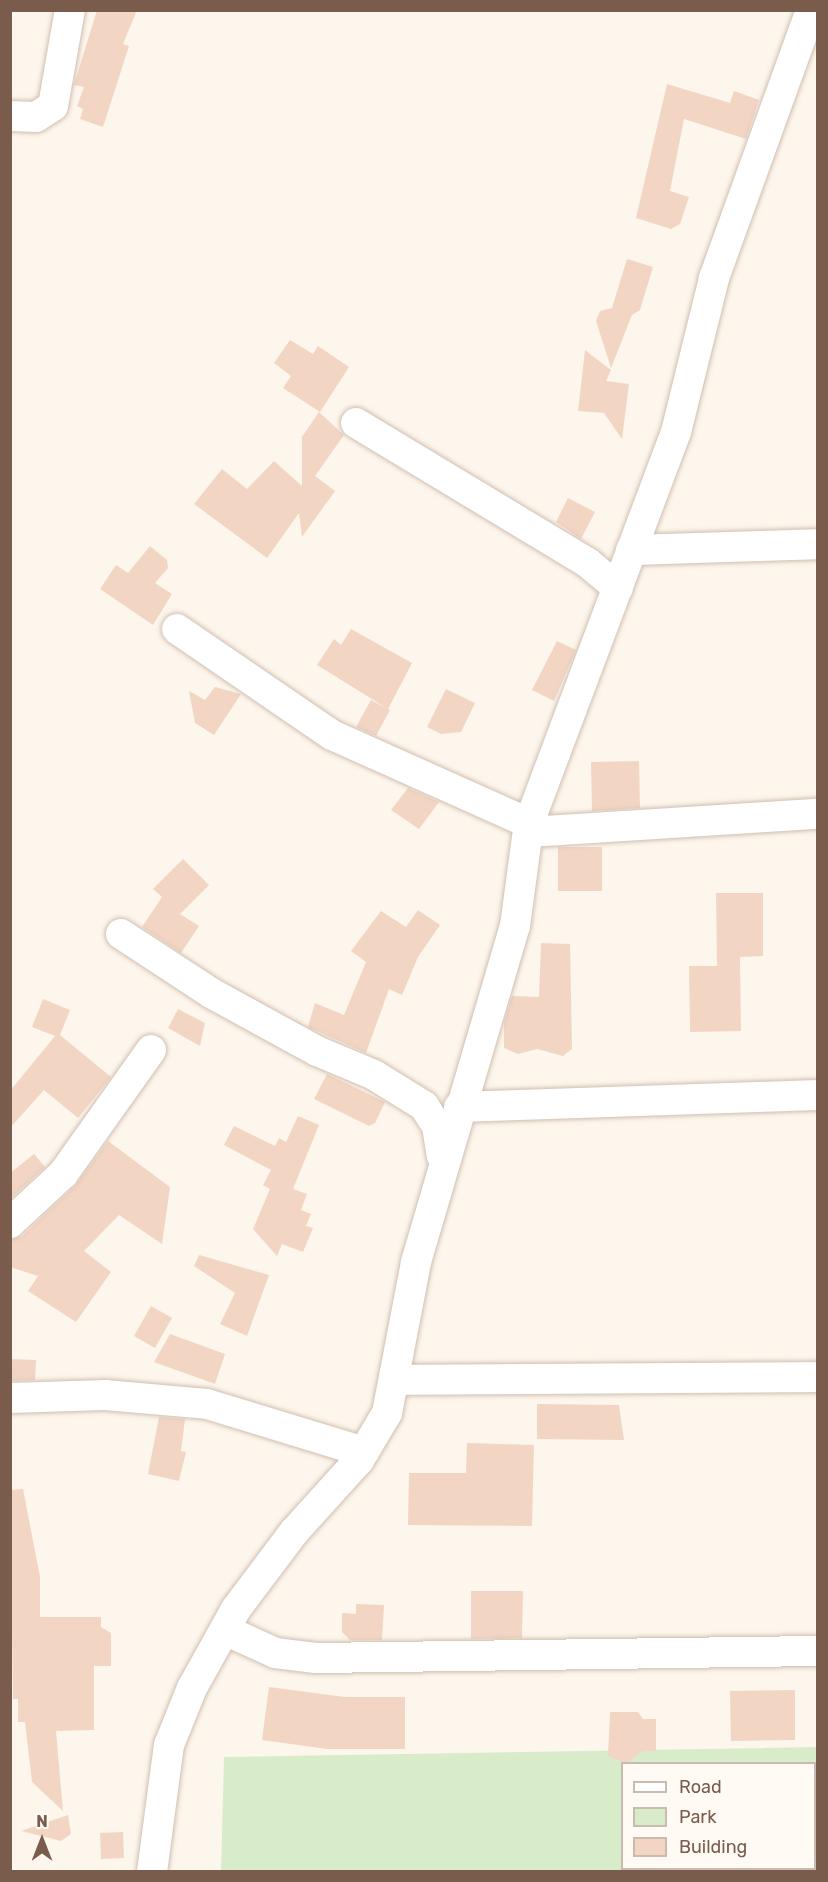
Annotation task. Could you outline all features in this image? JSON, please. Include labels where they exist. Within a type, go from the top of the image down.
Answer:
[{"type":"street","points":[[10,116],[36,117],[53,106],[70,10]]},
{"type":"street","points":[[152,1872],[169,1745],[192,1688],[225,1630],[294,1532],[364,1452],[387,1413],[416,1262],[459,1107],[515,926],[529,827],[676,432],[698,336],[740,200],[775,103],[809,48],[811,10]]},
{"type":"street","points":[[356,423],[588,563],[618,588]]},
{"type":"street","points":[[632,550],[818,544]]},
{"type":"street","points":[[177,630],[332,735],[529,827],[818,814]]},
{"type":"street","points":[[121,934],[211,993],[317,1051],[374,1075],[424,1106],[437,1125],[443,1162]]},
{"type":"street","points":[[10,1223],[63,1174],[151,1050]]},
{"type":"street","points":[[459,1107],[818,1095]]},
{"type":"street","points":[[394,1380],[818,1377]]},
{"type":"street","points":[[10,1398],[105,1395],[207,1404],[364,1452]]},
{"type":"street","points":[[225,1630],[275,1653],[316,1658],[818,1651]]},
{"type":"green space","points":[[817,1747],[817,1871],[221,1872],[224,1757]]},
{"type":"building","points":[[97,10],[137,10],[123,44],[129,46],[103,127],[80,119],[83,109],[77,106],[84,87],[74,85]]},
{"type":"building","points":[[667,84],[730,103],[734,91],[759,100],[746,139],[684,119],[670,191],[689,197],[680,224],[671,229],[636,218]]},
{"type":"building","points":[[627,259],[653,267],[640,310],[632,315],[611,368],[596,321],[600,311],[612,308]]},
{"type":"building","points":[[290,340],[313,354],[318,346],[349,367],[320,412],[283,388],[291,376],[274,363]]},
{"type":"building","points":[[585,350],[611,370],[606,381],[629,384],[622,439],[604,413],[578,411]]},
{"type":"building","points":[[319,412],[344,435],[315,476],[335,491],[302,537],[299,513],[267,558],[194,504],[222,469],[247,489],[274,461],[302,486],[302,437]]},
{"type":"building","points":[[568,498],[595,512],[581,539],[556,522]]},
{"type":"building","points":[[150,546],[167,560],[168,568],[155,583],[172,594],[153,625],[100,589],[116,565],[128,573]]},
{"type":"building","points":[[351,629],[412,663],[388,709],[317,665],[334,639],[341,645]]},
{"type":"building","points":[[557,641],[576,650],[554,701],[532,690]]},
{"type":"building","points":[[215,687],[241,694],[214,735],[195,723],[189,691],[205,700]]},
{"type":"building","points":[[446,689],[475,703],[461,732],[441,734],[427,727]]},
{"type":"building","points":[[371,700],[390,710],[376,736],[356,727]]},
{"type":"building","points":[[639,761],[640,808],[592,811],[591,762]]},
{"type":"building","points":[[408,788],[439,802],[419,829],[391,810]]},
{"type":"building","points":[[558,847],[602,847],[602,891],[558,891]]},
{"type":"building","points":[[183,859],[209,885],[180,914],[199,926],[181,953],[142,927],[162,897],[153,889]]},
{"type":"building","points":[[716,893],[763,893],[763,956],[740,957],[741,1031],[690,1032],[689,966],[717,966]]},
{"type":"building","points":[[418,910],[440,925],[418,957],[402,995],[389,989],[366,1053],[308,1027],[315,1003],[344,1015],[366,962],[351,951],[381,911],[406,927]]},
{"type":"building","points":[[541,943],[570,944],[572,1049],[563,1056],[537,1049],[518,1054],[504,1048],[504,1023],[512,996],[539,997]]},
{"type":"building","points":[[43,999],[70,1010],[60,1035],[111,1077],[78,1118],[44,1090],[10,1128],[10,1091],[55,1036],[32,1027]]},
{"type":"building","points":[[178,1009],[205,1023],[200,1046],[168,1028]]},
{"type":"building","points":[[327,1074],[385,1102],[375,1123],[369,1126],[314,1099]]},
{"type":"building","points":[[298,1116],[319,1125],[293,1189],[307,1194],[301,1210],[311,1214],[306,1226],[313,1228],[303,1252],[282,1244],[277,1256],[253,1229],[270,1189],[263,1185],[271,1170],[224,1145],[234,1126],[275,1146],[279,1138],[286,1142]]},
{"type":"building","points":[[108,1141],[170,1187],[162,1244],[119,1215],[84,1251],[111,1272],[76,1322],[28,1291],[38,1276],[10,1267],[10,1240],[22,1236],[75,1186]]},
{"type":"building","points":[[34,1154],[45,1167],[10,1199],[10,1173]]},
{"type":"building","points":[[199,1255],[269,1275],[247,1336],[220,1324],[235,1293],[194,1266]]},
{"type":"building","points":[[151,1306],[172,1318],[155,1348],[134,1336]]},
{"type":"building","points":[[170,1334],[225,1354],[215,1384],[154,1362]]},
{"type":"building","points":[[10,1359],[36,1360],[35,1380],[10,1381]]},
{"type":"building","points":[[537,1404],[619,1405],[624,1440],[537,1439]]},
{"type":"building","points":[[159,1417],[185,1419],[181,1451],[186,1452],[179,1481],[148,1474]]},
{"type":"building","points":[[467,1443],[534,1445],[532,1526],[408,1525],[409,1473],[466,1473]]},
{"type":"building","points":[[23,1489],[40,1577],[40,1617],[101,1617],[101,1627],[111,1633],[111,1666],[94,1666],[94,1730],[56,1731],[63,1811],[32,1782],[25,1722],[18,1722],[18,1699],[13,1699],[10,1490]]},
{"type":"building","points":[[471,1591],[523,1591],[522,1638],[471,1639]]},
{"type":"building","points":[[356,1604],[384,1605],[382,1640],[350,1640],[342,1632],[342,1613],[356,1614]]},
{"type":"building","points":[[269,1687],[345,1697],[405,1697],[405,1749],[327,1749],[262,1740]]},
{"type":"building","points":[[795,1690],[795,1740],[731,1741],[730,1691]]},
{"type":"building","points":[[610,1712],[638,1712],[643,1719],[656,1719],[656,1751],[643,1751],[629,1762],[622,1762],[608,1756]]},
{"type":"building","points":[[68,1815],[71,1834],[61,1841],[21,1831]]},
{"type":"building","points":[[123,1832],[124,1858],[101,1859],[100,1833]]}]
